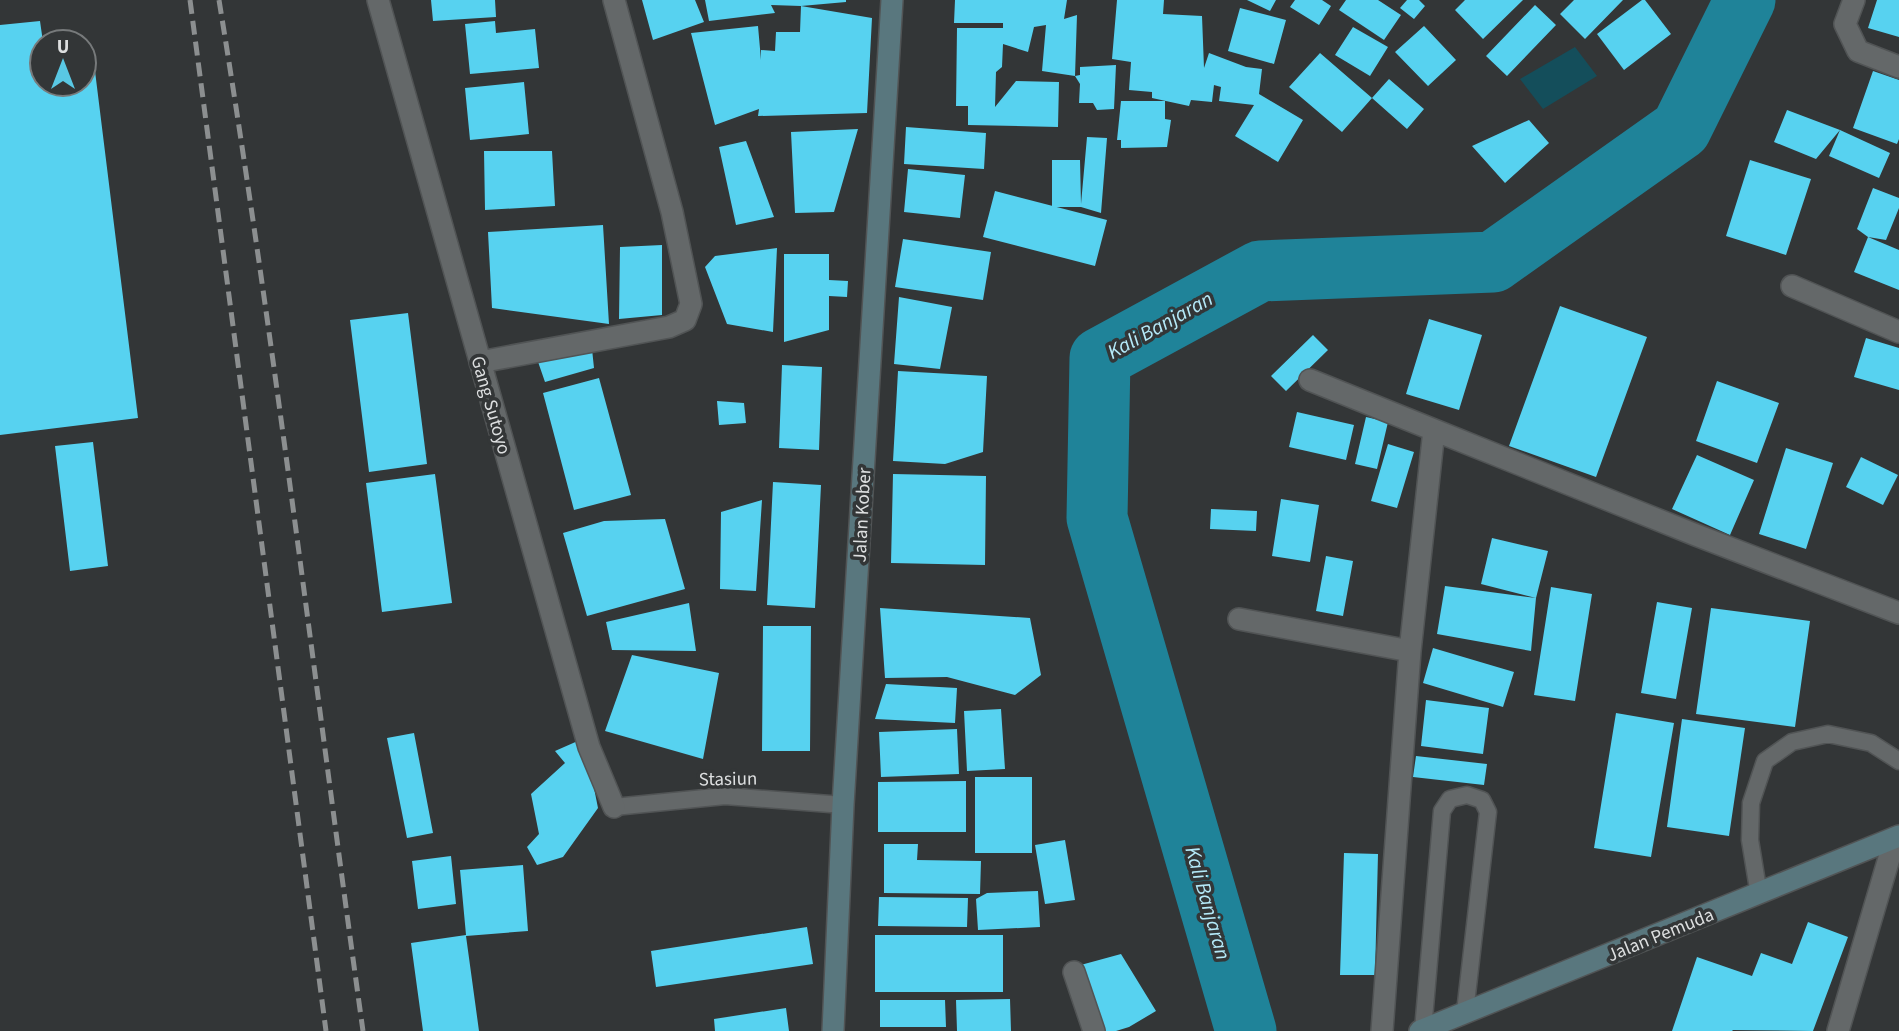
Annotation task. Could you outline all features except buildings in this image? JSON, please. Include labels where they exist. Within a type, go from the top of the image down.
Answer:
[{"type":"street","name":"Gang Sutoyo","points":[[378,0],[589,747],[614,807]]},
{"type":"street","points":[[480,362],[669,327],[685,320],[691,304],[672,212],[614,0]]},
{"type":"street","name":"Jalan Kober","points":[[832,1031],[843,805],[892,0]]},
{"type":"street","points":[[1854,0],[1845,24],[1858,51],[1899,67]]},
{"type":"street","points":[[1792,286],[1899,332]]},
{"type":"street","points":[[1310,380],[1696,535],[1899,613]]},
{"type":"street","points":[[1382,1031],[1410,651],[1434,430]]},
{"type":"street","points":[[1239,619],[1410,651]]},
{"type":"street","points":[[1838,1031],[1897,837]]},
{"type":"street","name":"Jalan Pemuda","points":[[1421,1030],[1897,837]]},
{"type":"street","points":[[1074,972],[1094,1031]]},
{"type":"lane","points":[[1759,895],[1750,840],[1751,803],[1765,761],[1792,742],[1828,734],[1871,743],[1899,761]]},
{"type":"lane","points":[[1421,1030],[1442,811],[1450,799],[1466,795],[1482,800],[1488,812],[1465,1012]]},
{"type":"lane","name":"Stasiun","points":[[614,807],[725,796],[843,805]]},
{"type":"shaded area","points":[[1575,47],[1597,76],[1543,109],[1520,79]]},
{"type":"waterway","name":"Kali Banjaran","points":[[1246,1031],[1097,518],[1100,358],[1260,271],[1493,262],[1681,129],[1745,0]]},
{"type":"railway","points":[[190,0],[326,1031]]},
{"type":"railway","points":[[219,0],[277,386],[363,1031]]}]
